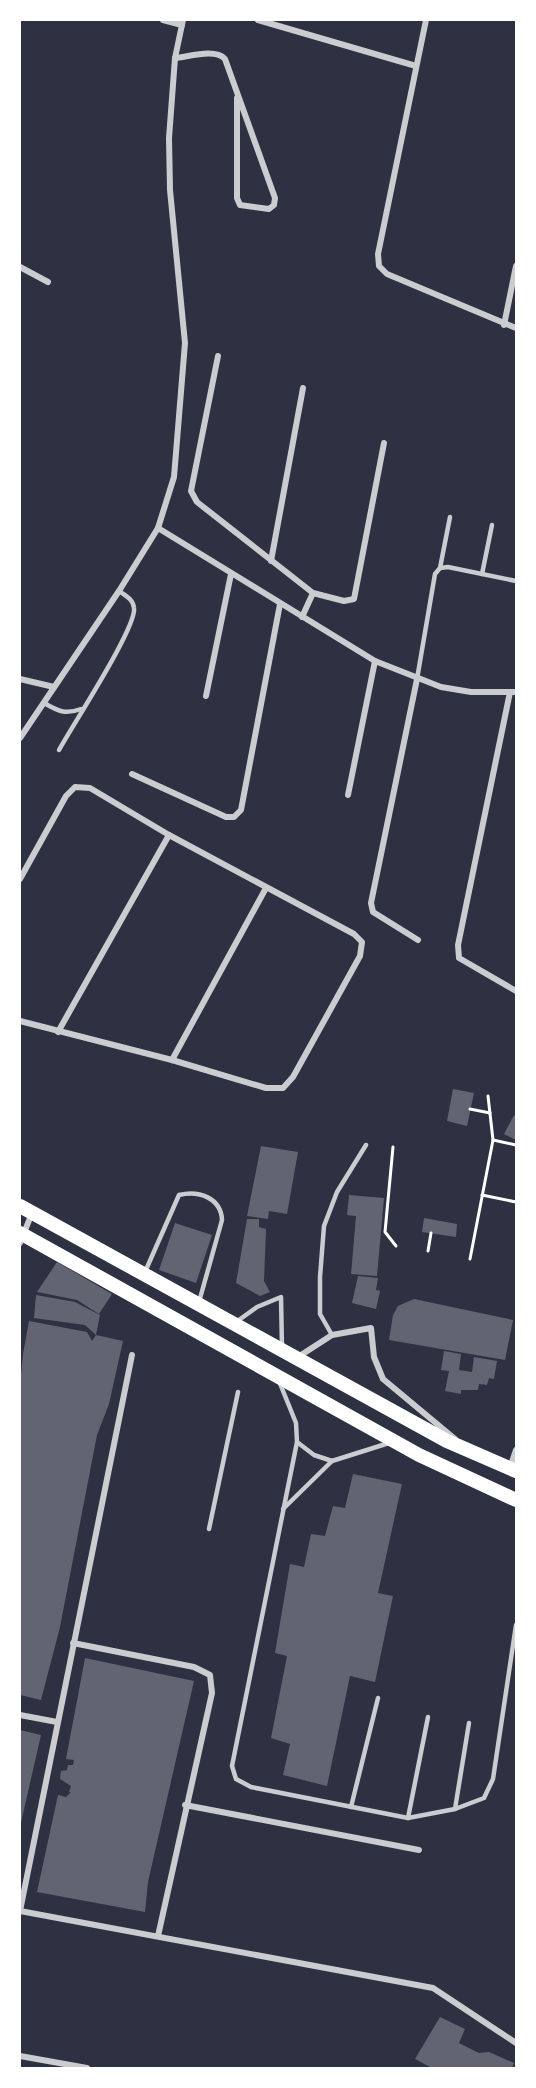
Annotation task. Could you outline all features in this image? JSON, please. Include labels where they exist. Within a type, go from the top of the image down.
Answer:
[{"type":"main road","points":[[20,1206],[447,1441],[513,1470]]},
{"type":"main road","points":[[20,1236],[395,1441],[516,1500]]},
{"type":"street","points":[[20,738],[119,591],[158,528],[174,477],[184,343],[170,190],[169,138],[175,58],[183,22],[163,20]]},
{"type":"street","points":[[258,20],[416,66]]},
{"type":"street","points":[[426,20],[378,254],[379,266],[387,274],[504,325],[516,328]]},
{"type":"street","points":[[175,58],[221,55],[225,59],[237,98],[275,198],[274,205],[269,209],[245,207],[237,198],[237,98]]},
{"type":"street","points":[[504,325],[516,266]]},
{"type":"street","points":[[20,276],[21,268],[48,282]]},
{"type":"street","points":[[218,356],[191,491],[197,502],[313,593],[344,601],[354,599],[384,443]]},
{"type":"street","points":[[271,561],[303,388]]},
{"type":"street","points":[[158,528],[375,661],[417,679],[471,692],[513,692],[458,945],[459,958],[516,991]]},
{"type":"street","points":[[206,696],[231,574]]},
{"type":"street","points":[[302,617],[313,593]]},
{"type":"street","points":[[132,774],[226,817],[234,817],[241,810],[280,604]]},
{"type":"street","points":[[348,795],[375,661]]},
{"type":"street","points":[[20,679],[54,687]]},
{"type":"street","points":[[417,679],[371,903],[373,912],[418,940]]},
{"type":"street","points":[[20,879],[66,796],[75,787],[90,788],[169,835],[354,934],[362,942],[360,956],[293,1077],[284,1088],[266,1088],[172,1060],[20,1021]]},
{"type":"street","points":[[58,1032],[169,835]]},
{"type":"street","points":[[172,1060],[266,888]]},
{"type":"street","points":[[20,1236],[32,1214]]},
{"type":"street","points":[[298,1358],[332,1335],[371,1328],[374,1357],[383,1379],[469,1450]]},
{"type":"street","points":[[132,1355],[20,1911],[433,1988],[516,2043]]},
{"type":"street","points":[[513,1470],[516,1450]]},
{"type":"street","points":[[73,1643],[194,1667],[210,1675],[212,1694],[185,1805],[158,1936]]},
{"type":"street","points":[[20,1715],[57,1722]]},
{"type":"street","points":[[185,1805],[419,1850]]},
{"type":"street","points":[[20,2056],[87,2068]]},
{"type":"lane","points":[[417,679],[435,574],[440,568],[450,517]]},
{"type":"lane","points":[[482,574],[492,525]]},
{"type":"lane","points":[[440,568],[448,567],[516,581]]},
{"type":"lane","points":[[59,750],[81,709],[129,633],[135,609],[130,599],[119,591]]},
{"type":"lane","points":[[44,703],[58,712],[69,714],[81,709]]},
{"type":"lane","points":[[332,1335],[320,1314],[324,1226],[338,1192],[366,1145]]},
{"type":"lane","points":[[143,1274],[179,1195],[188,1193],[216,1201],[222,1208],[222,1220],[198,1305]]},
{"type":"lane","points":[[234,1324],[257,1307],[281,1297],[282,1350]]},
{"type":"lane","points":[[277,1375],[296,1423],[297,1442],[232,1766],[236,1779],[251,1787],[408,1818],[455,1809],[484,1798],[493,1779],[516,1625]]},
{"type":"lane","points":[[209,1529],[238,1392]]},
{"type":"lane","points":[[282,1511],[332,1461],[395,1441]]},
{"type":"lane","points":[[297,1442],[315,1455],[332,1461]]},
{"type":"lane","points":[[351,1806],[378,1698]]},
{"type":"lane","points":[[408,1818],[428,1717]]},
{"type":"lane","points":[[455,1809],[469,1723]]},
{"type":"path","points":[[470,1259],[493,1140],[488,1096]]},
{"type":"path","points":[[470,1109],[490,1113]]},
{"type":"path","points":[[493,1140],[516,1145]]},
{"type":"path","points":[[393,1147],[385,1232],[396,1246]]},
{"type":"path","points":[[482,1195],[516,1202]]},
{"type":"path","points":[[428,1251],[431,1233]]},
{"type":"building","points":[[453,1089],[474,1093],[467,1126],[447,1121]]},
{"type":"building","points":[[514,1115],[516,1117],[516,1140],[504,1134]]},
{"type":"building","points":[[261,1146],[298,1152],[287,1214],[269,1211],[268,1219],[247,1216]]},
{"type":"building","points":[[349,1195],[384,1198],[377,1276],[351,1274],[356,1216],[347,1215]]},
{"type":"building","points":[[424,1218],[457,1224],[456,1237],[422,1232]]},
{"type":"building","points":[[247,1219],[259,1219],[259,1227],[266,1229],[264,1281],[270,1292],[260,1296],[236,1283]]},
{"type":"building","points":[[175,1223],[212,1235],[196,1283],[159,1270]]},
{"type":"building","points":[[57,1262],[112,1294],[99,1314],[77,1300],[37,1292]]},
{"type":"building","points":[[358,1276],[378,1278],[376,1290],[380,1291],[376,1309],[352,1303]]},
{"type":"building","points":[[36,1295],[75,1302],[100,1315],[96,1335],[85,1325],[34,1318]]},
{"type":"building","points":[[414,1299],[513,1320],[505,1360],[389,1340],[393,1315],[398,1306]]},
{"type":"building","points":[[29,1321],[87,1332],[92,1341],[96,1335],[123,1341],[109,1404],[97,1435],[60,1627],[41,1700],[20,1695],[20,1385],[23,1354]]},
{"type":"building","points":[[444,1351],[461,1354],[459,1370],[472,1372],[474,1357],[497,1361],[494,1379],[489,1378],[487,1385],[479,1384],[478,1390],[461,1390],[461,1394],[445,1391],[449,1371],[441,1370]]},
{"type":"building","points":[[353,1474],[402,1484],[378,1593],[393,1596],[375,1682],[350,1676],[327,1786],[283,1775],[290,1744],[271,1738],[287,1656],[275,1653],[290,1564],[304,1567],[311,1534],[325,1536],[333,1506],[345,1508]]},
{"type":"building","points":[[85,1658],[194,1681],[148,1882],[145,1912],[37,1892],[58,1795],[66,1797],[71,1792],[69,1792],[71,1786],[60,1779],[61,1771],[67,1770],[68,1765],[73,1765],[74,1760],[66,1759]]},
{"type":"building","points":[[20,1730],[41,1735],[20,1827]]},
{"type":"building","points":[[440,2017],[465,2029],[459,2043],[479,2053],[489,2052],[514,2063],[512,2068],[432,2068],[415,2059]]}]
